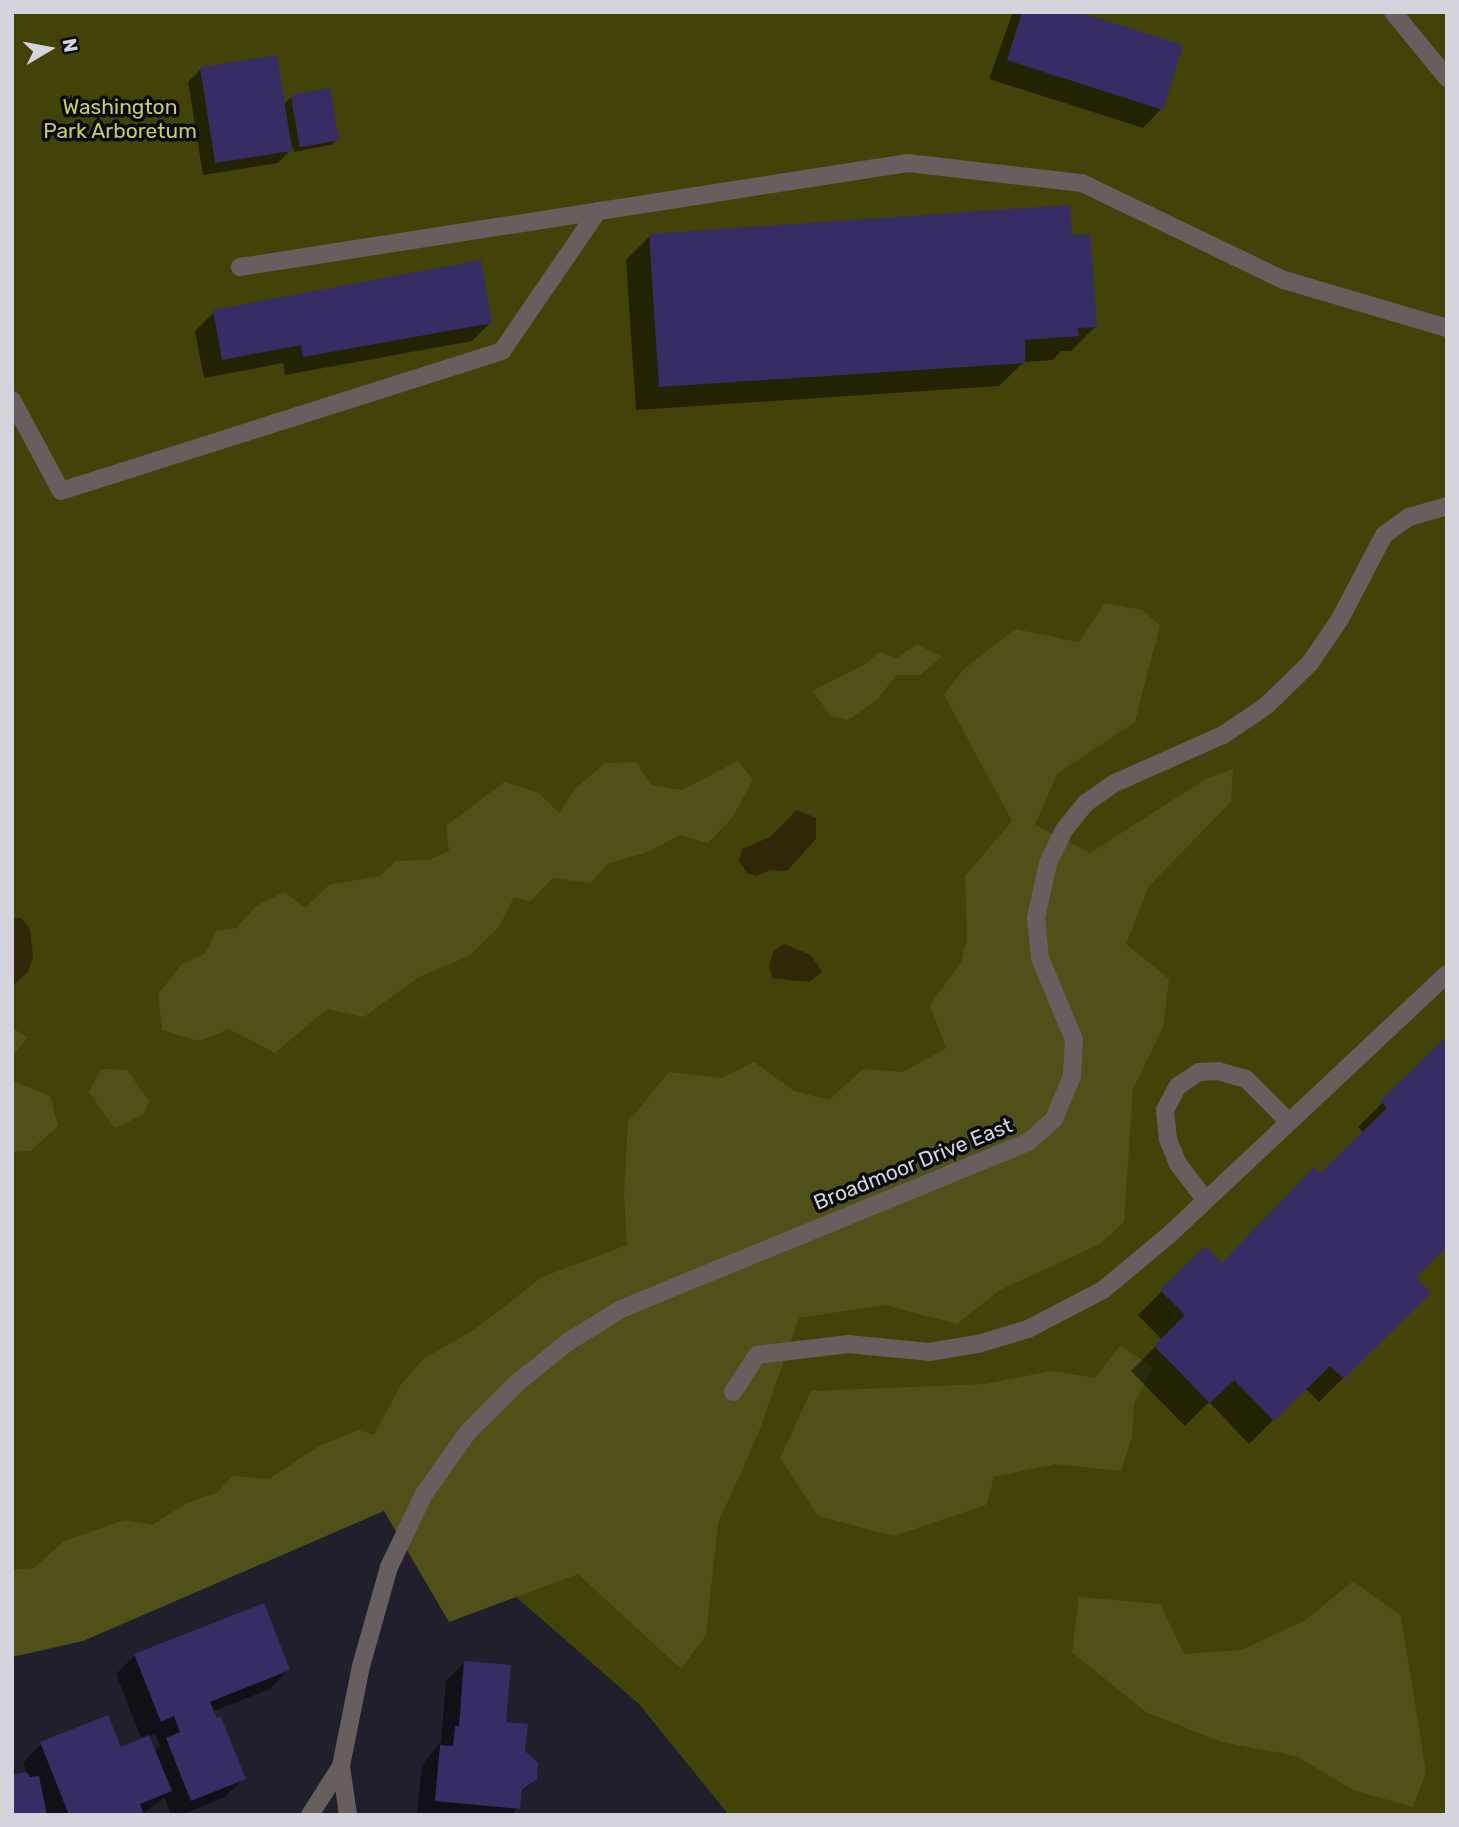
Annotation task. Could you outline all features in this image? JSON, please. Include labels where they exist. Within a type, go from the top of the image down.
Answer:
[{"type":"street","points":[[1393,12],[1447,78]]},
{"type":"street","points":[[240,267],[908,163],[1082,183],[1284,281],[1447,328]]},
{"type":"street","points":[[12,400],[61,491],[502,351],[598,211]]},
{"type":"street","name":"Broadmoor Drive East","points":[[348,1815],[341,1766],[361,1666],[389,1567],[424,1494],[468,1432],[547,1358],[621,1309],[1028,1142],[1054,1119],[1072,1076],[1074,1040],[1040,958],[1036,918],[1048,863],[1064,830],[1086,803],[1115,783],[1223,735],[1266,706],[1310,663],[1340,619],[1384,535],[1409,517],[1447,506]]},
{"type":"street","points":[[733,1392],[757,1354],[848,1344],[929,1352],[978,1344],[1028,1329],[1103,1290],[1170,1235],[1204,1198],[1447,974]]},
{"type":"street","points":[[1204,1198],[1178,1164],[1168,1139],[1165,1110],[1178,1086],[1199,1073],[1218,1071],[1246,1079],[1288,1121]]},
{"type":"street","points":[[310,1815],[341,1766]]},
{"type":"green space","name":"Washington Park Arboretum","points":[[12,12],[1447,12],[1447,1815],[729,1815],[639,1704],[352,1454],[12,1583]]},
{"type":"shaded area","points":[[1105,603],[1142,610],[1160,625],[1135,722],[1057,774],[1035,825],[1090,853],[1204,780],[1233,769],[1231,802],[1149,886],[1126,944],[1169,979],[1163,1027],[1133,1089],[1124,1222],[1100,1244],[1000,1290],[957,1324],[885,1305],[799,1318],[757,1437],[718,1523],[706,1635],[681,1669],[578,1574],[449,1622],[384,1511],[83,1641],[12,1657],[12,1570],[34,1568],[64,1541],[125,1520],[152,1525],[187,1503],[218,1492],[232,1476],[269,1479],[317,1447],[358,1430],[374,1435],[400,1386],[423,1359],[474,1330],[542,1277],[627,1245],[624,1194],[628,1122],[669,1072],[722,1078],[754,1062],[794,1091],[829,1100],[863,1069],[903,1072],[946,1048],[930,1005],[961,963],[967,939],[965,876],[1012,821],[944,695],[963,670],[1015,629],[1079,642]]},
{"type":"shaded area","points":[[917,644],[942,657],[920,675],[896,675],[877,700],[848,720],[831,716],[812,691],[867,663],[879,652],[897,658]]},
{"type":"shaded area","points":[[738,761],[753,780],[732,818],[708,843],[680,835],[648,852],[609,863],[590,883],[553,878],[530,901],[514,897],[499,927],[469,956],[417,978],[364,1017],[327,1009],[275,1053],[229,1029],[199,1041],[162,1030],[158,994],[182,964],[205,954],[216,931],[236,928],[256,906],[284,892],[305,908],[329,885],[380,876],[396,861],[429,860],[449,851],[446,826],[504,782],[539,793],[559,813],[575,789],[605,763],[636,762],[651,785],[682,790]]},
{"type":"shaded area","points":[[12,1028],[28,1037],[14,1054],[14,1081],[50,1096],[58,1126],[30,1151],[12,1152]]},
{"type":"shaded area","points":[[101,1069],[127,1070],[149,1101],[143,1115],[114,1128],[89,1092]]},
{"type":"shaded area","points":[[1120,1346],[1153,1367],[1134,1404],[1132,1436],[1121,1471],[1055,1464],[994,1477],[986,1505],[894,1536],[818,1516],[780,1458],[811,1391],[985,1384],[1052,1371],[1095,1378]]},
{"type":"shaded area","points":[[1353,1581],[1401,1616],[1426,1772],[1413,1807],[1353,1790],[1296,1756],[1222,1742],[1146,1712],[1072,1652],[1079,1597],[1160,1604],[1184,1654],[1241,1650],[1306,1620]]},
{"type":"sand","points":[[797,810],[816,818],[816,839],[787,871],[770,870],[757,876],[747,873],[739,861],[742,849],[770,837]]},
{"type":"sand","points":[[21,918],[30,929],[33,956],[28,972],[12,986],[12,919]]},
{"type":"sand","points":[[784,944],[811,955],[822,972],[809,982],[772,978],[769,966],[774,950]]},
{"type":"building","points":[[1022,12],[1079,12],[1183,45],[1163,110],[1007,60]]},
{"type":"building","points":[[277,55],[292,151],[215,163],[200,67]]},
{"type":"building","points":[[330,88],[339,140],[300,147],[291,95]]},
{"type":"building","points":[[1070,205],[1072,235],[1090,234],[1097,327],[1078,328],[1079,336],[1025,340],[1025,363],[659,387],[649,234]]},
{"type":"building","points":[[481,260],[492,323],[303,357],[301,345],[222,360],[213,310]]},
{"type":"building","points":[[1447,1036],[1447,1247],[1416,1277],[1431,1293],[1344,1379],[1330,1366],[1274,1421],[1234,1380],[1210,1403],[1154,1346],[1185,1315],[1160,1290],[1205,1246],[1222,1263],[1314,1167],[1320,1173],[1387,1108],[1380,1101]]},
{"type":"building","points":[[264,1603],[290,1670],[210,1702],[217,1718],[221,1717],[246,1779],[191,1801],[166,1738],[180,1732],[174,1716],[161,1722],[134,1654]]},
{"type":"building","points":[[464,1661],[511,1665],[506,1722],[528,1724],[525,1751],[538,1763],[537,1779],[522,1790],[520,1809],[435,1801],[440,1745],[453,1746],[455,1726],[459,1726]]},
{"type":"building","points":[[108,1715],[121,1747],[149,1735],[172,1791],[140,1804],[144,1815],[69,1815],[40,1742]]},
{"type":"building","points":[[27,1772],[30,1777],[39,1776],[47,1815],[12,1815],[12,1775]]}]
